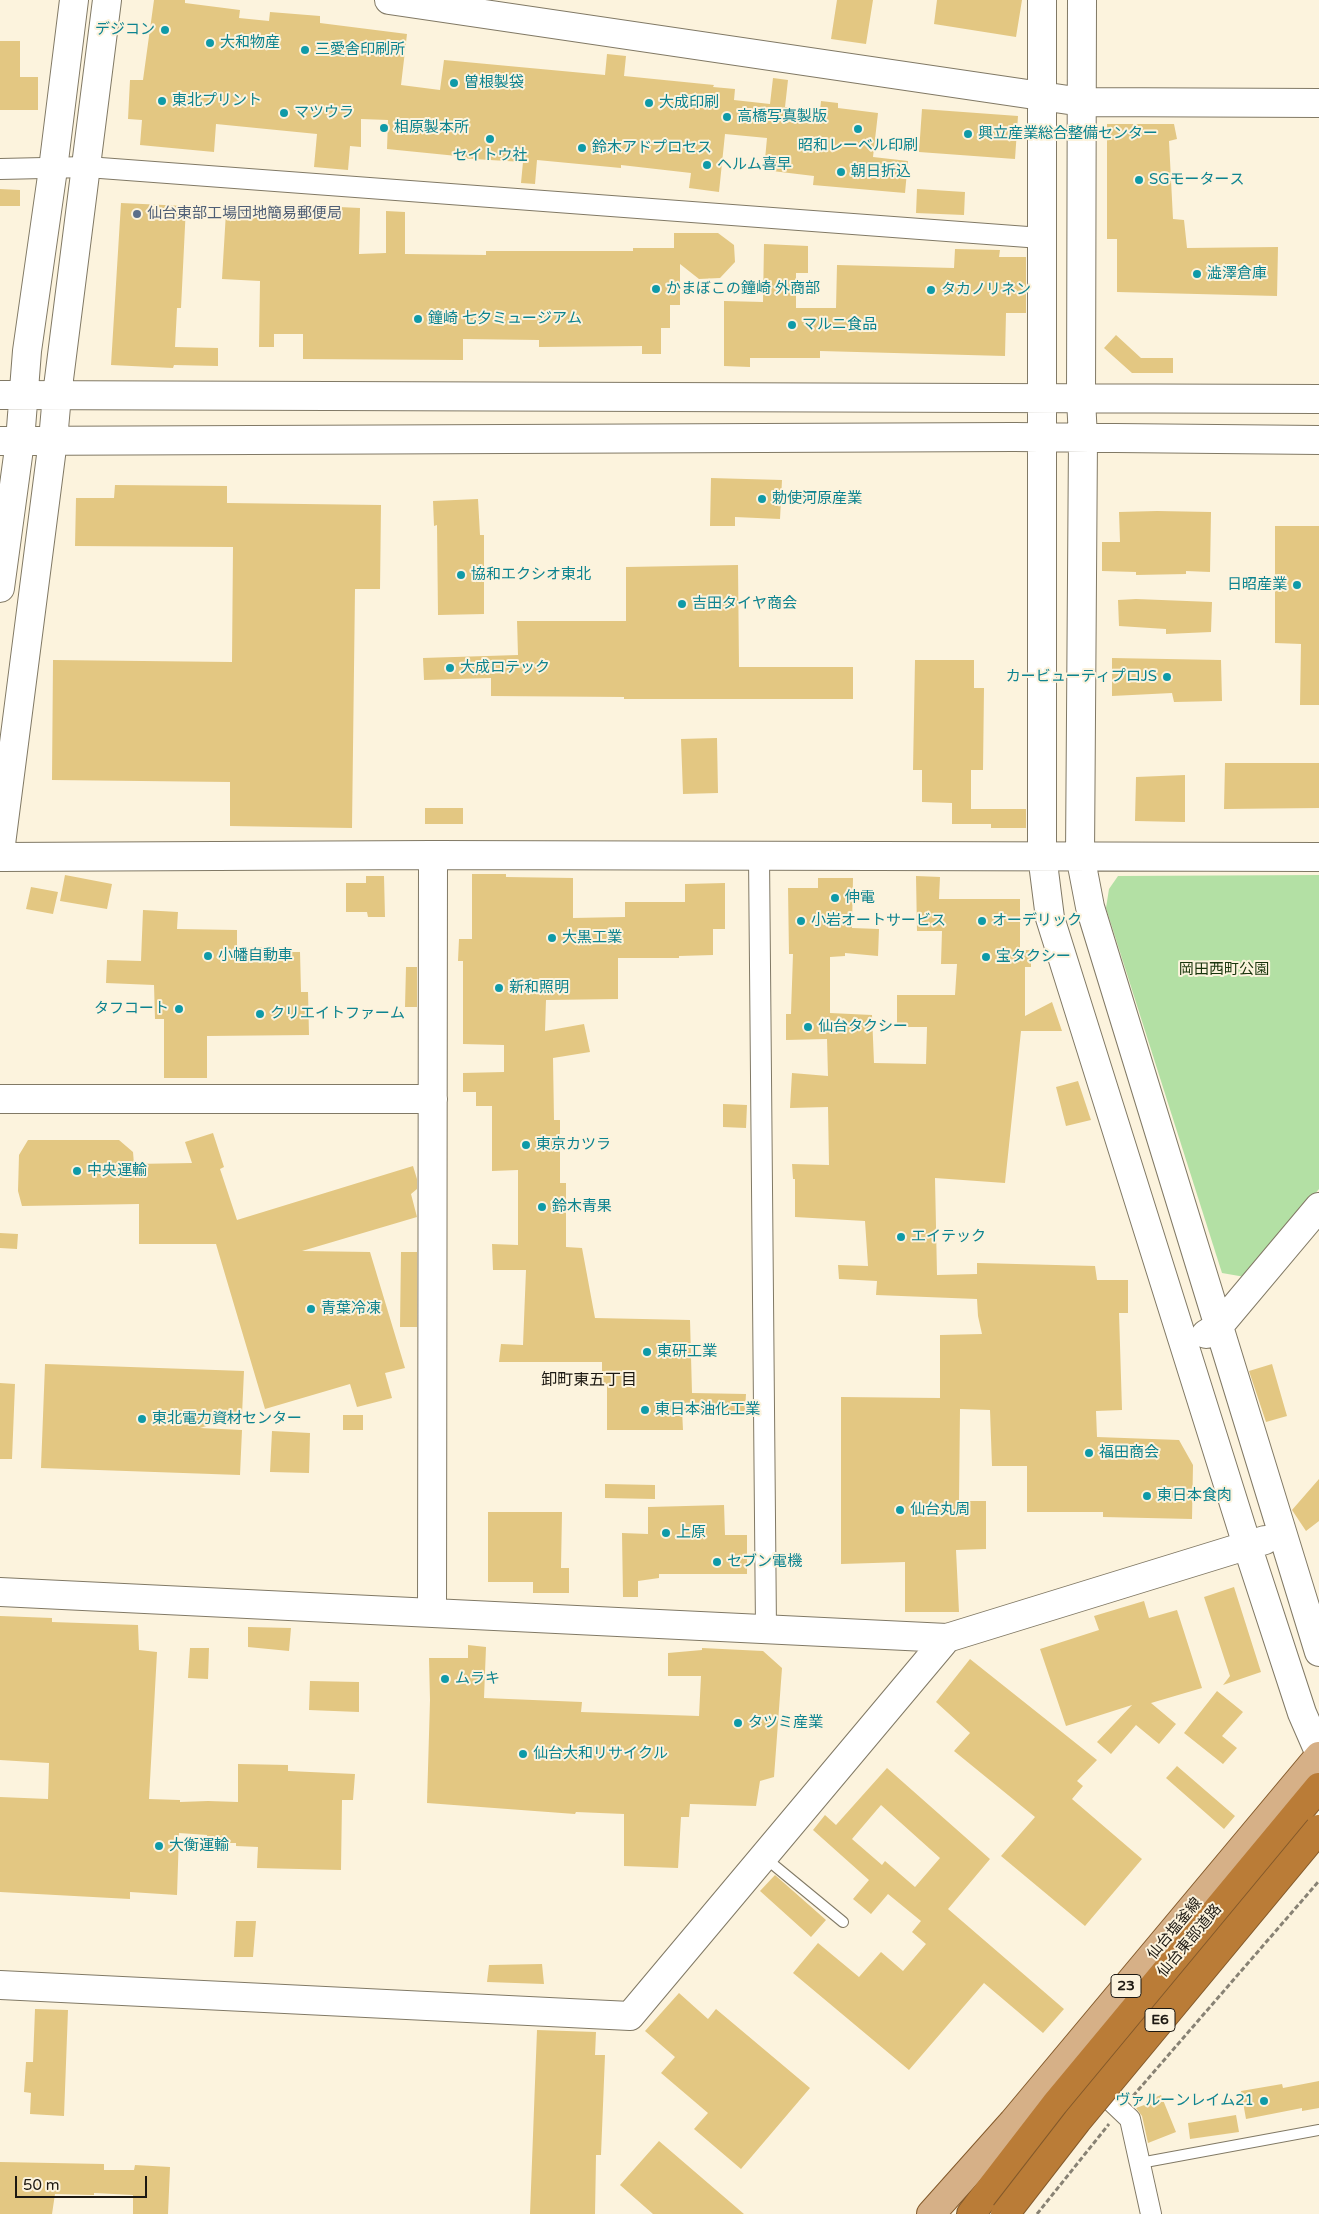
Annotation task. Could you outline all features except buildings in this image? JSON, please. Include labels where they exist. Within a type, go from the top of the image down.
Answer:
[{"type":"highway","name":"仙台東部道路","points":[[971,2214],[1055,2105],[1319,1788]]},
{"type":"highway","name":"仙台東部道路","points":[[1005,2214],[1077,2121],[1319,1830]]},
{"type":"main road","name":"仙台塩釜線","points":[[931,2214],[1013,2122],[1319,1756]]},
{"type":"main road","points":[[1005,2214],[1115,2108],[1319,1847]]},
{"type":"street","points":[[0,588],[10,441],[11,395],[53,169],[74,0]]},
{"type":"street","points":[[0,852],[107,0]]},
{"type":"street","points":[[389,0],[1082,102],[1319,103]]},
{"type":"street","points":[[1042,0],[1042,856],[1050,918],[1247,1545],[1302,1713],[1319,1752]]},
{"type":"street","points":[[1082,0],[1081,399],[1083,438],[1080,856],[1090,907],[1319,1652]]},
{"type":"street","points":[[0,169],[87,167],[1041,238]]},
{"type":"street","points":[[11,395],[1319,399]]},
{"type":"street","points":[[10,441],[1041,437],[1319,440]]},
{"type":"street","points":[[0,857],[433,855],[1319,857]]},
{"type":"street","points":[[432,1612],[433,855]]},
{"type":"street","points":[[759,856],[766,1629]]},
{"type":"street","points":[[0,1099],[432,1099]]},
{"type":"street","points":[[1185,1346],[1219,1326],[1319,1207]]},
{"type":"street","points":[[0,1592],[947,1638],[1283,1534]]},
{"type":"street","points":[[0,1985],[630,2016],[947,1638]]},
{"type":"street","points":[[1115,2108],[1130,2119],[1151,2214]]},
{"type":"lane","points":[[763,1856],[843,1922]]},
{"type":"lane","points":[[1140,2163],[1319,2130]]},
{"type":"path","points":[[1037,2214],[1115,2108],[1319,1881]]},
{"type":"green space","name":"岡田西町公園","points":[[1319,875],[1319,1189],[1245,1277],[1222,1273],[1106,908],[1109,889],[1118,876]]},
{"type":"place","name":"デジコン","points":[[165,30]]},
{"type":"place","name":"大和物産","points":[[210,43]]},
{"type":"place","name":"三愛舎印刷所","points":[[305,50]]},
{"type":"place","name":"曽根製袋","points":[[454,83]]},
{"type":"place","name":"東北プリント","points":[[162,101]]},
{"type":"place","name":"大成印刷","points":[[649,103]]},
{"type":"place","name":"マツウラ","points":[[284,113]]},
{"type":"place","name":"高橋写真製版","points":[[727,117]]},
{"type":"place","name":"相原製本所","points":[[384,128]]},
{"type":"place","name":"昭和レーベル印刷","points":[[858,129]]},
{"type":"place","name":"興立産業総合整備センター","points":[[968,134]]},
{"type":"place","name":"セイトウ社","points":[[490,139]]},
{"type":"place","name":"鈴木アドプロセス","points":[[582,148]]},
{"type":"place","name":"ヘルム喜早","points":[[707,165]]},
{"type":"place","name":"朝日折込","points":[[841,172]]},
{"type":"place","name":"SGモータース","points":[[1139,180]]},
{"type":"place","name":"仙台東部工場団地簡易郵便局","points":[[137,214]]},
{"type":"place","name":"澁澤倉庫","points":[[1197,274]]},
{"type":"place","name":"かまぼこの鐘崎 外商部","points":[[656,289]]},
{"type":"place","name":"タカノリネン","points":[[931,290]]},
{"type":"place","name":"鐘崎 七夕ミュージアム","points":[[418,319]]},
{"type":"place","name":"マルニ食品","points":[[792,325]]},
{"type":"place","name":"勅使河原産業","points":[[762,499]]},
{"type":"place","name":"協和エクシオ東北","points":[[461,575]]},
{"type":"place","name":"日昭産業","points":[[1297,585]]},
{"type":"place","name":"吉田タイヤ商会","points":[[682,604]]},
{"type":"place","name":"大成ロテック","points":[[450,668]]},
{"type":"place","name":"カービューティプロJS","points":[[1167,677]]},
{"type":"place","name":"伸電","points":[[835,898]]},
{"type":"place","name":"小岩オートサービス","points":[[801,921]]},
{"type":"place","name":"オーデリック","points":[[982,921]]},
{"type":"place","name":"大黒工業","points":[[552,938]]},
{"type":"place","name":"小幡自動車","points":[[208,956]]},
{"type":"place","name":"宝タクシー","points":[[986,957]]},
{"type":"place","name":"新和照明","points":[[499,988]]},
{"type":"place","name":"タフコート","points":[[179,1009]]},
{"type":"place","name":"クリエイトファーム","points":[[260,1014]]},
{"type":"place","name":"仙台タクシー","points":[[808,1027]]},
{"type":"place","name":"東京カツラ","points":[[526,1145]]},
{"type":"place","name":"中央運輸","points":[[77,1171]]},
{"type":"place","name":"鈴木青果","points":[[542,1207]]},
{"type":"place","name":"エイテック","points":[[901,1237]]},
{"type":"place","name":"青葉冷凍","points":[[311,1309]]},
{"type":"place","name":"東研工業","points":[[647,1352]]},
{"type":"place","name":"東日本油化工業","points":[[645,1410]]},
{"type":"place","name":"東北電力資材センター","points":[[142,1419]]},
{"type":"place","name":"福田商会","points":[[1089,1453]]},
{"type":"place","name":"東日本食肉","points":[[1147,1496]]},
{"type":"place","name":"仙台丸周","points":[[900,1510]]},
{"type":"place","name":"上原","points":[[666,1533]]},
{"type":"place","name":"セブン電機","points":[[717,1562]]},
{"type":"place","name":"ムラキ","points":[[445,1679]]},
{"type":"place","name":"タツミ産業","points":[[738,1723]]},
{"type":"place","name":"仙台大和リサイクル","points":[[523,1754]]},
{"type":"place","name":"大衡運輸","points":[[159,1846]]},
{"type":"place","name":"ヴァルーンレイム21","points":[[1264,2101]]},
{"type":"district","name":"卸町東五丁目","points":[[589,1381]]}]
